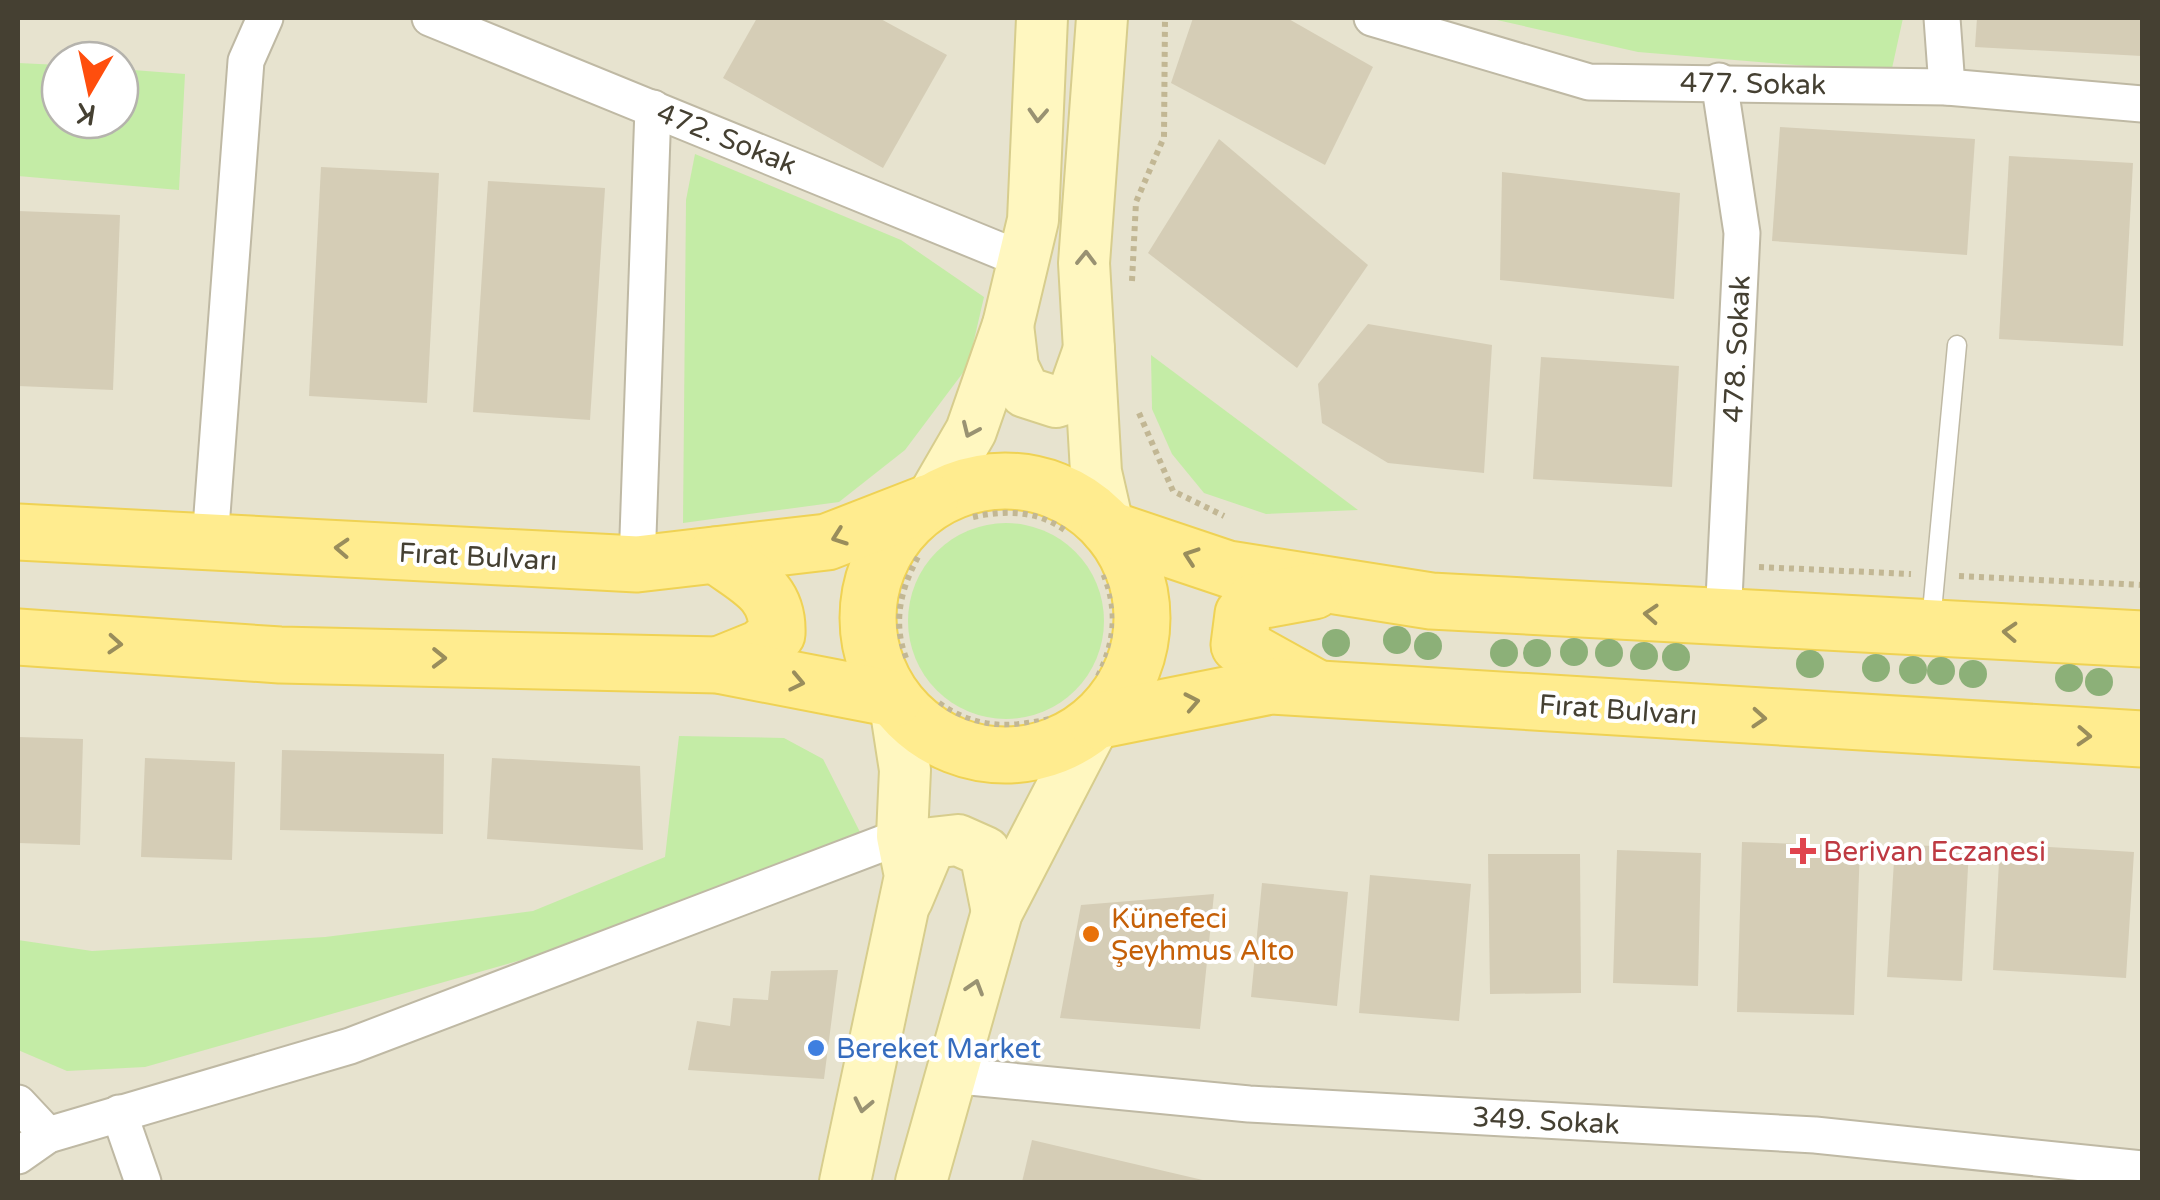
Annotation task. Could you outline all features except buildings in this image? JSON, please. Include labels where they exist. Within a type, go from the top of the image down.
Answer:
[{"type":"main road","points":[[1042,18],[1033,220],[1008,325],[943,521],[897,532],[875,571],[867,615],[874,660],[913,690],[926,731],[968,750],[1014,755],[1058,745],[1084,704],[1124,688],[1139,648],[1142,606],[1132,564],[1093,543]]},
{"type":"main road","points":[[1093,543],[1096,472],[1090,408],[1092,343],[1084,264],[1102,18]]},
{"type":"main road","points":[[1008,325],[1013,367],[1025,392],[1056,402],[1072,396],[1092,343]]},
{"type":"main road","name":"Fırat Bulvarı","points":[[18,532],[636,564],[826,542],[943,521],[966,486],[1005,480],[1044,486],[1080,502],[1093,543]]},
{"type":"main road","points":[[1093,543],[1431,601],[1723,619],[1933,601],[2142,639]]},
{"type":"main road","points":[[716,555],[766,592],[778,611],[777,634],[760,648],[718,664]]},
{"type":"main road","points":[[1320,690],[1239,645],[1243,614],[1253,602],[1274,596],[1347,588]]},
{"type":"main road","points":[[18,637],[280,655],[718,664],[913,690]]},
{"type":"main road","name":"Fırat Bulvarı","points":[[1084,704],[1272,686],[2142,739]]},
{"type":"main road","points":[[845,1182],[910,876],[902,836],[913,690]]},
{"type":"main road","points":[[921,1182],[997,912],[1084,704]]},
{"type":"main road","points":[[904,908],[931,843],[958,840],[986,852],[997,912]]},
{"type":"street","points":[[210,541],[246,62],[265,18]]},
{"type":"street","name":"472. Sokak","points":[[430,18],[1024,260]]},
{"type":"street","name":"477. Sokak","points":[[1372,18],[1414,24],[1589,82],[1948,87],[2142,104]]},
{"type":"street","points":[[1942,18],[1948,87]]},
{"type":"street","name":"478. Sokak","points":[[1719,81],[1742,232],[1723,619]]},
{"type":"street","points":[[636,564],[653,108]]},
{"type":"street","points":[[18,1156],[48,1135],[350,1046],[902,836]]},
{"type":"street","name":"349. Sokak","points":[[949,1075],[1249,1104],[1815,1135],[2142,1169]]},
{"type":"street","points":[[18,1103],[48,1135]]},
{"type":"street","points":[[119,1113],[143,1182]]},
{"type":"lane","points":[[1933,601],[1957,345]]},
{"type":"path","points":[[1132,297],[1136,202],[1164,136],[1165,18]]},
{"type":"path","points":[[1137,408],[1173,492],[1241,524]]},
{"type":"path","points":[[998,512],[1028,514],[1093,543],[1112,594],[1114,624],[1108,654],[1084,704],[1018,727],[987,726],[957,716],[913,690],[898,613],[904,582],[943,521],[998,512]]},
{"type":"path","points":[[1726,566],[1933,601],[2142,584]]},
{"type":"shaded area","points":[[18,18],[2142,18],[2142,1182],[18,1182]]},
{"type":"green space","points":[[1488,18],[1903,18],[1891,73],[1638,52]]},
{"type":"green space","points":[[18,63],[40,64],[40,140],[140,140],[140,71],[185,74],[179,190],[18,176]]},
{"type":"green space","points":[[695,154],[901,240],[984,297],[968,366],[905,450],[839,502],[683,523],[686,200]]},
{"type":"green space","points":[[1151,355],[1358,510],[1266,514],[1204,493],[1172,454],[1152,409]]},
{"type":"green space","points":[[1006,523],[1044,530],[1076,551],[1097,583],[1104,621],[1097,659],[1076,691],[1044,712],[1006,719],[968,712],[936,691],[915,659],[908,621],[915,583],[936,551],[968,530]]},
{"type":"green space","points":[[679,736],[784,738],[823,759],[860,832],[532,957],[145,1067],[67,1071],[18,1050],[18,940],[92,951],[325,937],[533,911],[665,857]]},
{"type":"place","name":"Berivan Eczanesi","points":[[1803,851]]},
{"type":"place","name":"Künefeci Şeyhmus Alto","points":[[1091,934]]},
{"type":"place","name":"Bereket Market","points":[[816,1048]]}]
